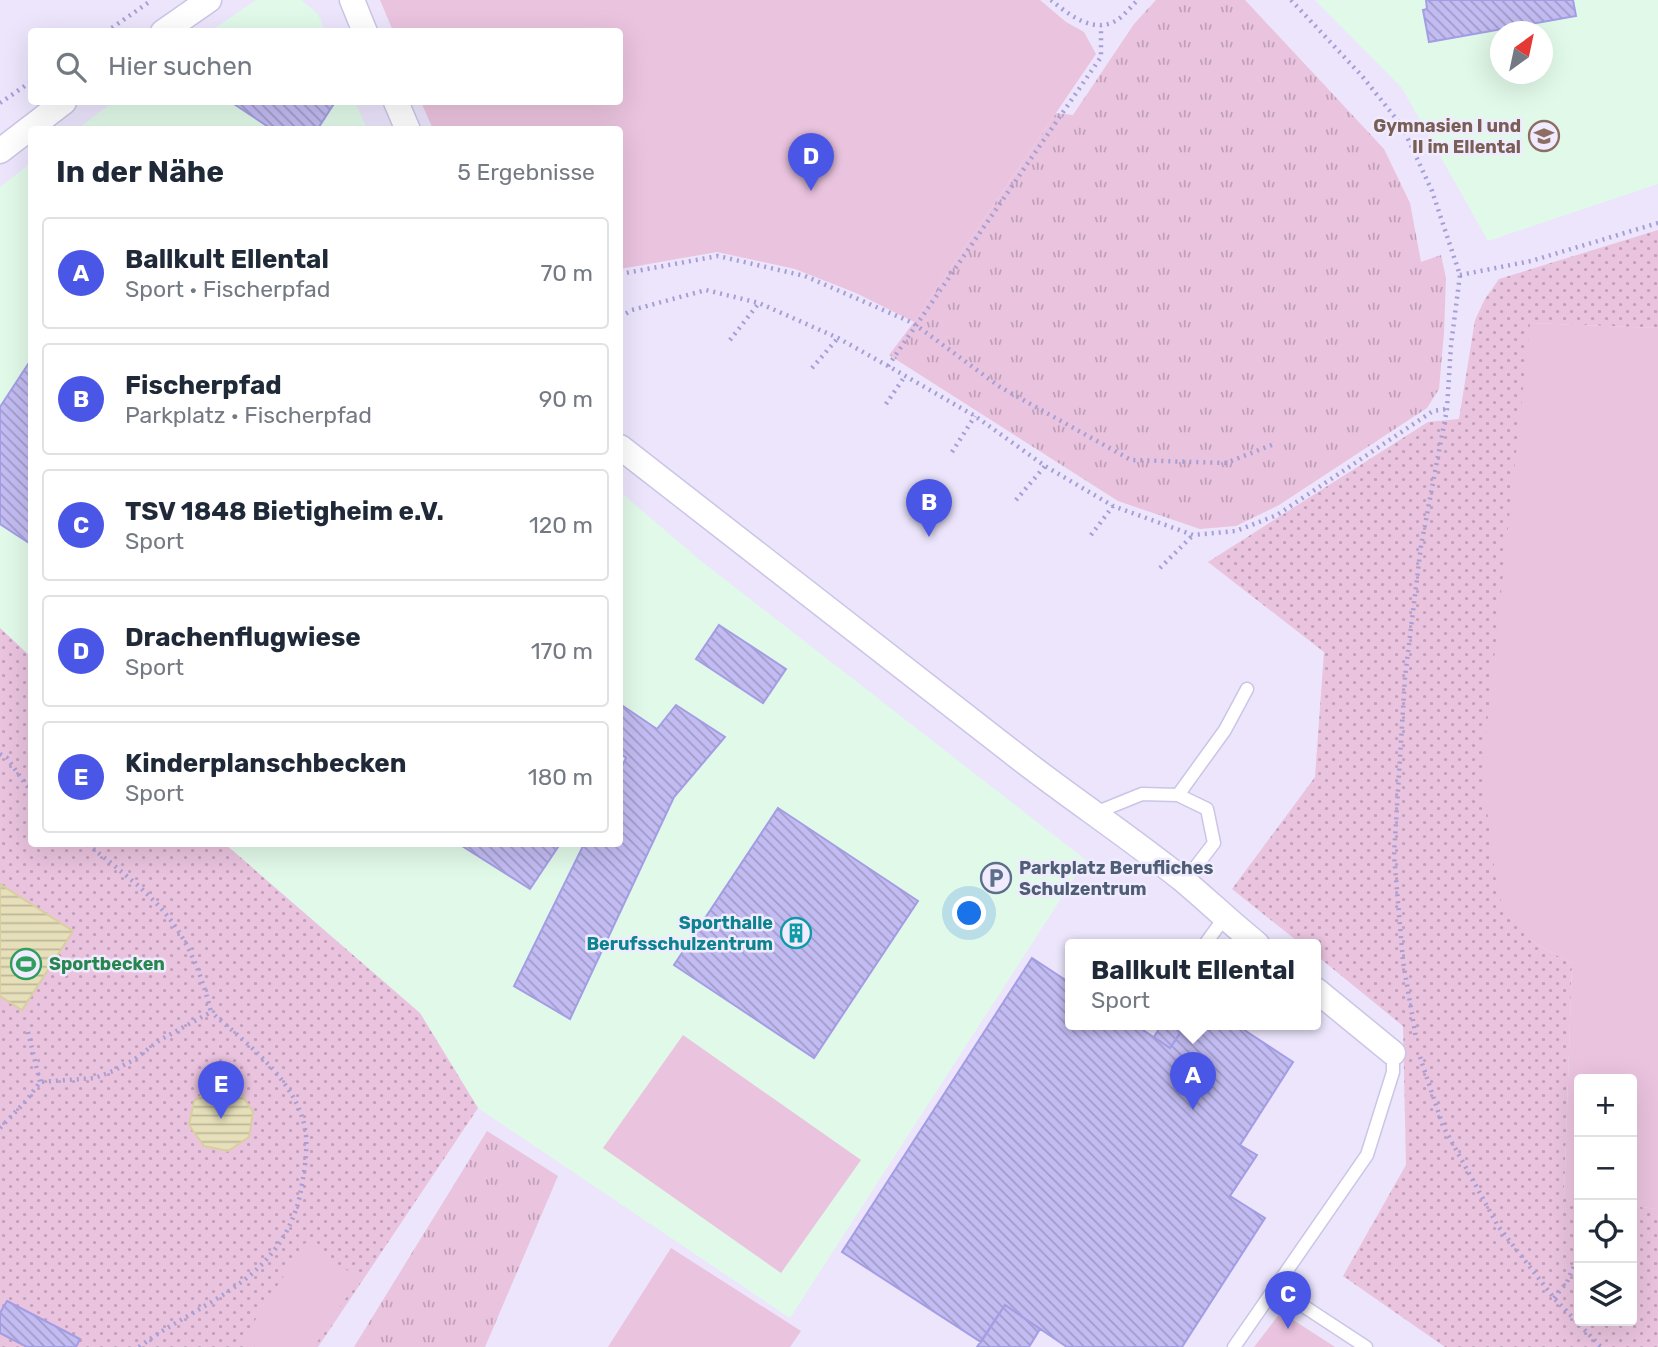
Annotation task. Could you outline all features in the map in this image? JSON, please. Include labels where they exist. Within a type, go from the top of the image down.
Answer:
[{"type":"street","points":[[352,0],[363,28]]},
{"type":"street","points":[[168,28],[196,4]]},
{"type":"street","points":[[33,126],[60,105]]},
{"type":"street","points":[[397,105],[406,126]]},
{"type":"street","points":[[0,151],[28,130]]},
{"type":"street","points":[[623,449],[1072,799],[1095,813],[1184,882],[1251,939]]},
{"type":"street","points":[[1321,995],[1392,1053]]},
{"type":"lane","points":[[1178,795],[1225,730],[1247,690]]},
{"type":"lane","points":[[1095,813],[1142,794],[1178,795],[1207,809],[1214,844],[1184,882]]},
{"type":"lane","points":[[1209,939],[1224,918]]},
{"type":"lane","points":[[1234,1347],[1367,1155],[1393,1073],[1392,1053]]},
{"type":"lane","points":[[1276,1288],[1366,1347]]},
{"type":"path","points":[[112,28],[152,0]]},
{"type":"path","points":[[1051,0],[1069,14],[1101,26],[1116,21],[1138,0]]},
{"type":"path","points":[[1291,0],[1362,76],[1402,126],[1432,191],[1460,275],[1451,345],[1447,409],[1421,546],[1405,677],[1394,855],[1403,961],[1418,1051],[1443,1126],[1498,1226],[1554,1298],[1601,1347]]},
{"type":"path","points":[[888,366],[1101,57],[1101,26]]},
{"type":"path","points":[[0,103],[28,84]]},
{"type":"path","points":[[1460,275],[1531,261],[1658,223]]},
{"type":"path","points":[[623,273],[718,256],[805,276],[916,325],[1000,387],[1131,460],[1226,463],[1274,444]]},
{"type":"path","points":[[623,315],[632,310],[706,290],[759,303],[838,338],[888,366],[975,416],[1045,466],[1113,506],[1194,535],[1236,531],[1277,514],[1433,411],[1447,409]]},
{"type":"path","points":[[730,340],[759,303]]},
{"type":"path","points":[[812,368],[838,338]]},
{"type":"path","points":[[887,404],[905,376]]},
{"type":"path","points":[[952,453],[975,416]]},
{"type":"path","points":[[1016,500],[1045,466]]},
{"type":"path","points":[[1091,535],[1113,506]]},
{"type":"path","points":[[1160,568],[1194,535]]},
{"type":"path","points":[[0,754],[7,758],[28,787]]},
{"type":"path","points":[[91,847],[163,908],[179,929],[195,959],[211,1012],[271,1069],[288,1090],[300,1111],[306,1136],[300,1201],[290,1227],[274,1252],[229,1291],[139,1347]]},
{"type":"path","points":[[0,1128],[40,1082],[95,1078],[113,1071],[135,1059],[169,1034],[211,1012]]},
{"type":"path","points":[[27,1032],[40,1082]]},
{"type":"path","points":[[1554,1298],[1567,1282],[1575,1263]]},
{"type":"shaded area","points":[[256,0],[301,0],[318,14],[324,28],[215,28]]},
{"type":"shaded area","name":"Gymnasien I und II im Ellental","points":[[1315,0],[1658,0],[1658,184],[1488,241],[1402,88]]},
{"type":"shaded area","points":[[109,105],[356,105],[366,126],[81,126]]},
{"type":"shaded area","points":[[28,165],[28,654],[0,628],[0,187]]},
{"type":"shaded area","points":[[623,495],[701,561],[1086,860],[790,1318],[478,1108],[420,1013],[228,847],[623,847]]},
{"type":"shaded area","name":"Sportbecken","points":[[0,884],[73,931],[22,1010],[0,996]]},
{"type":"shaded area","points":[[214,1086],[239,1091],[253,1112],[249,1137],[228,1151],[204,1146],[189,1125],[194,1101]]},
{"type":"green space","points":[[380,0],[1040,0],[1066,22],[1084,32],[1096,54],[914,322],[856,293],[795,269],[717,252],[623,268],[623,126],[432,126],[422,105],[623,105],[623,28],[392,28]]},
{"type":"green space","points":[[1156,0],[1245,0],[1384,149],[1410,203],[1421,262],[1441,255],[1446,278],[1439,389],[1427,408],[1279,505],[1236,526],[1200,529],[1118,501],[889,355],[1056,113],[1073,115],[1134,24]]},
{"type":"green space","points":[[1658,230],[1658,328],[1530,323],[1530,940],[1572,964],[1564,1197],[1574,1199],[1574,1326],[1637,1326],[1637,1207],[1658,1209],[1658,1347],[1445,1347],[1343,1276],[1406,1165],[1403,1026],[1321,959],[1321,939],[1295,939],[1232,889],[1315,777],[1324,652],[1208,562],[1428,422],[1459,419],[1475,320],[1499,279]]},
{"type":"green space","points":[[1530,323],[1658,328],[1658,1209],[1637,1207],[1637,1074],[1574,1074],[1574,1199],[1564,1198],[1572,964],[1530,940],[1498,896],[1482,771]]},
{"type":"green space","points":[[0,628],[28,654],[28,847],[228,847],[420,1013],[478,1108],[318,1347],[0,1347]]},
{"type":"green space","points":[[683,1035],[861,1160],[781,1273],[603,1148]]},
{"type":"green space","points":[[487,1131],[558,1176],[485,1347],[354,1347]]},
{"type":"green space","points":[[305,1243],[359,1278],[314,1347],[255,1347],[243,1339]]},
{"type":"green space","points":[[671,1248],[801,1331],[790,1347],[608,1347]]},
{"type":"green space","points":[[1281,1312],[1335,1347],[1254,1347]]},
{"type":"building","points":[[1426,0],[1573,0],[1576,16],[1548,21],[1490,21],[1490,31],[1429,42],[1423,10],[1427,9]]},
{"type":"building","points":[[236,105],[333,105],[320,126],[267,126]]},
{"type":"building","points":[[28,364],[28,542],[0,524],[0,407]]},
{"type":"building","points":[[719,625],[786,669],[763,703],[696,659]]},
{"type":"building","points":[[676,705],[725,737],[674,797],[570,1019],[514,986],[583,847],[623,847],[623,764],[626,758],[623,756],[623,706],[657,729]]},
{"type":"building","name":"Sporthalle Berufsschulzentrum","points":[[778,808],[918,901],[814,1058],[674,965]]},
{"type":"building","points":[[464,847],[558,847],[530,889]]},
{"type":"building","points":[[1032,958],[1065,980],[1065,1030],[1143,1030],[1170,1048],[1181,1032],[1244,1030],[1293,1062],[1240,1145],[1257,1155],[1230,1196],[1265,1218],[1182,1347],[1067,1347],[1005,1305],[981,1342],[842,1252]]},
{"type":"building","points":[[1158,1030],[1181,1032],[1170,1048],[1154,1037]]},
{"type":"building","points":[[7,1301],[80,1339],[76,1347],[27,1347],[0,1333],[0,1313]]},
{"type":"building","points":[[1005,1305],[1040,1329],[1029,1347],[977,1347]]},
{"type":"place","name":"Gymnasien I und II im Ellental","points":[[1544,136]]},
{"type":"place","name":"Drachenflugwiese","points":[[811,191]]},
{"type":"place","name":"Fischerpfad","points":[[929,537]]},
{"type":"place","name":"Parkplatz Berufliches Schulzentrum","points":[[996,878]]},
{"type":"place","name":"Sporthalle Berufsschulzentrum","points":[[796,933]]},
{"type":"place","name":"Sportbecken","points":[[26,964]]},
{"type":"place","name":"Ballkult Ellental","points":[[1193,1110]]},
{"type":"place","name":"Kinderplanschbecken","points":[[221,1119]]},
{"type":"place","name":"TSV 1848 Bietigheim e.V.","points":[[1288,1329]]}]
